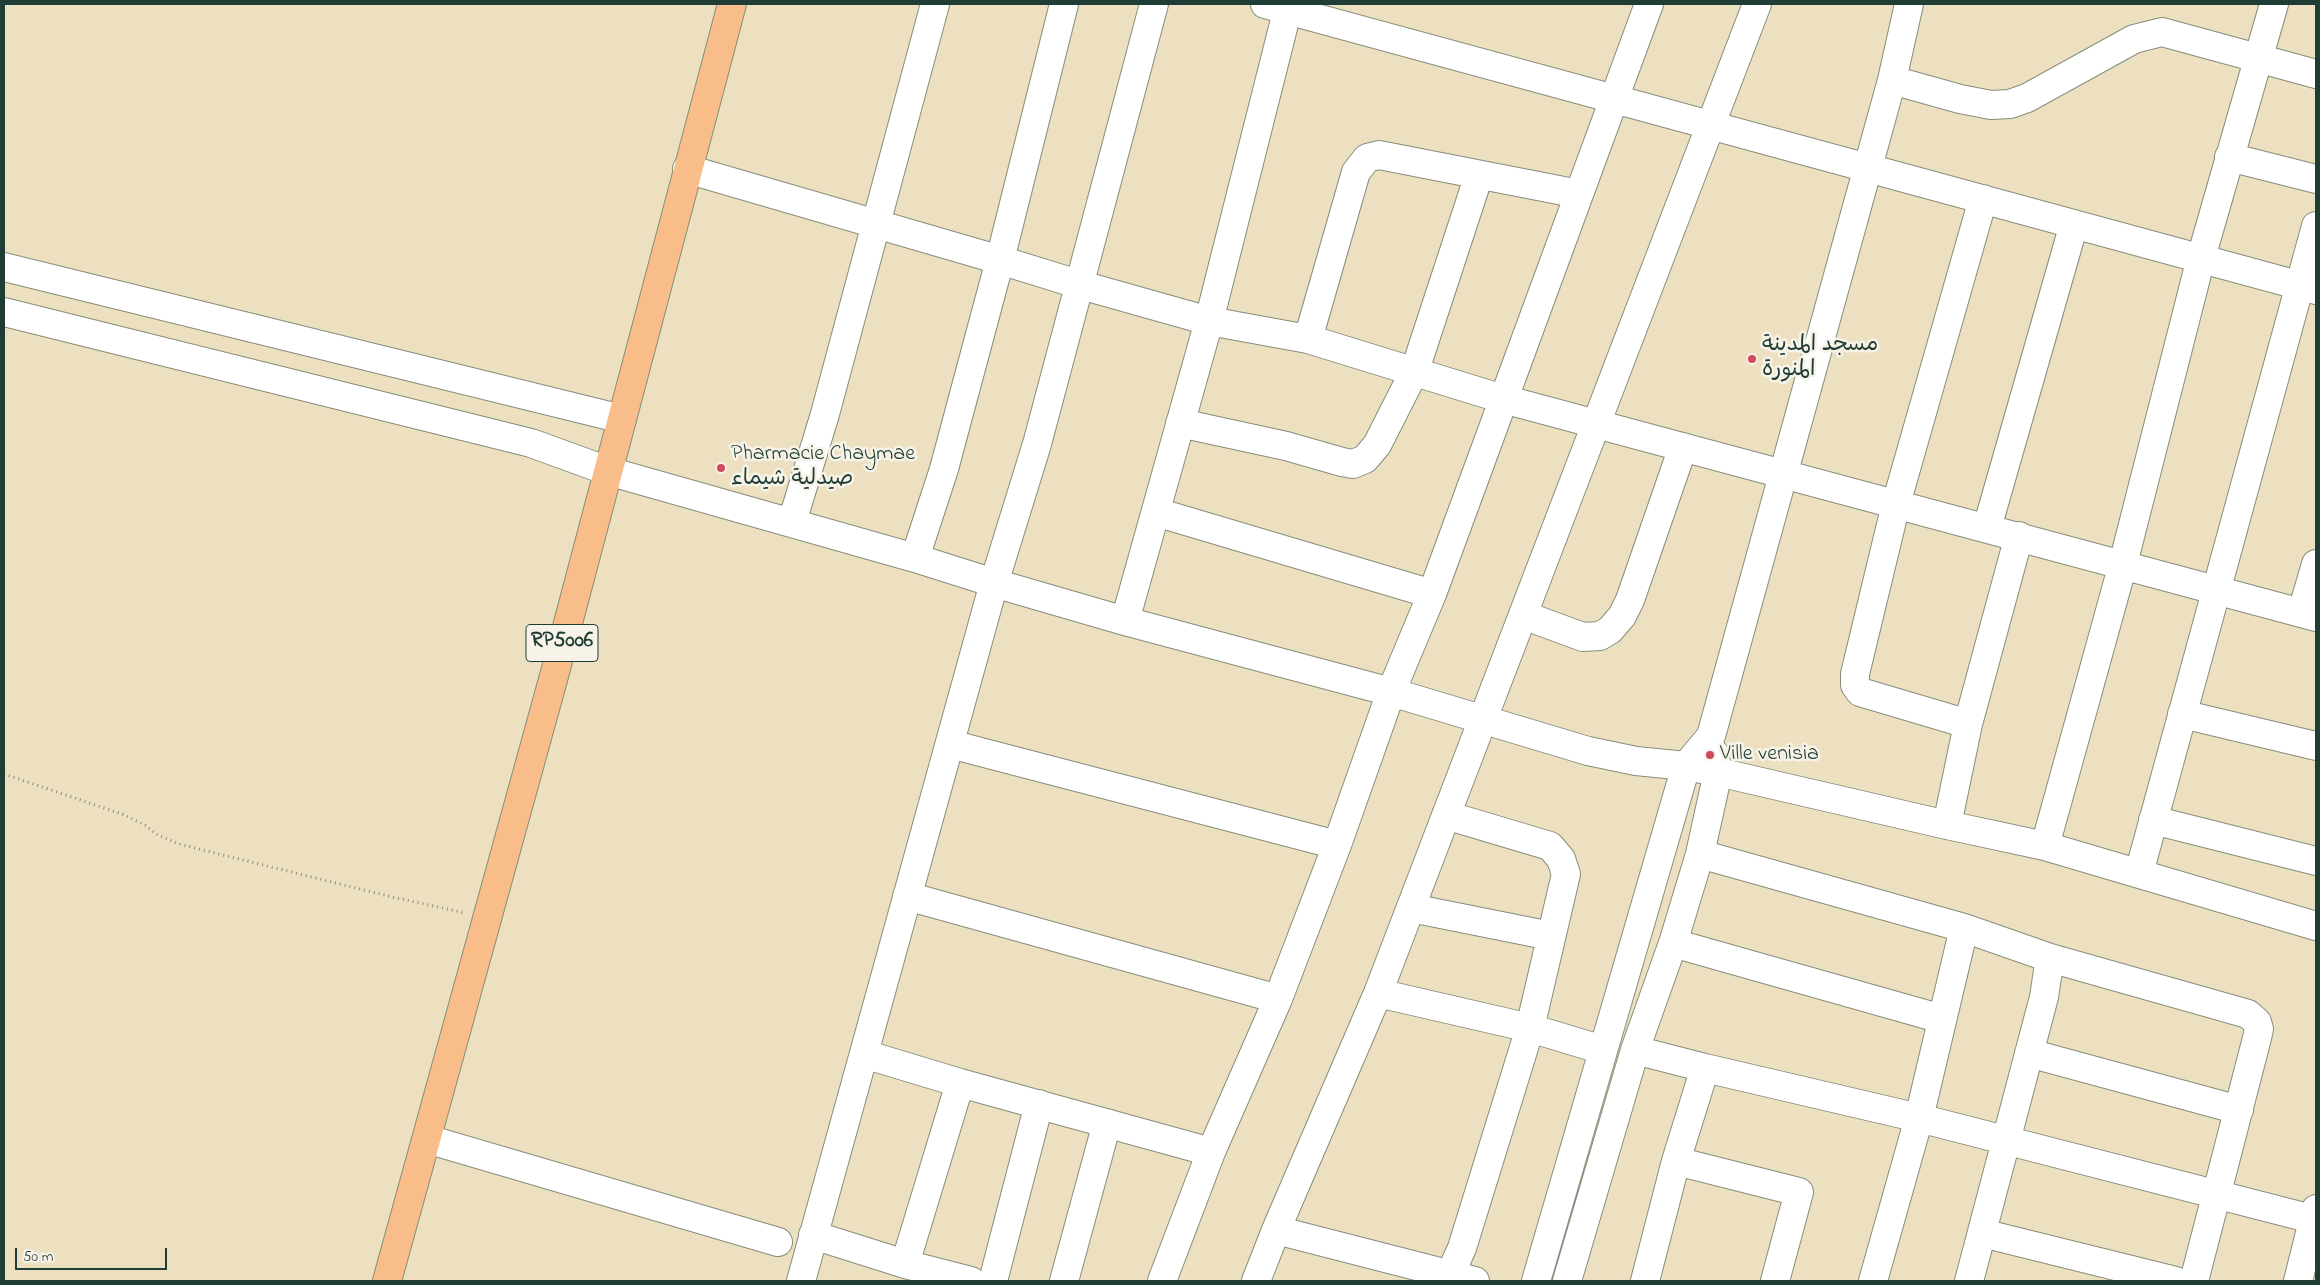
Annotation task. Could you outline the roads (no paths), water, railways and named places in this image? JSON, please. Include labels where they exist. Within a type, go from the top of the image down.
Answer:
[{"type":"main road","name":"RP5006","points":[[387,1281],[608,471],[732,4]]},
{"type":"street","points":[[792,522],[825,414],[935,4]]},
{"type":"street","points":[[915,558],[944,469],[1000,260],[1064,4]]},
{"type":"street","points":[[801,1281],[994,583],[1037,444],[1154,4]]},
{"type":"street","points":[[1162,1281],[1211,1152],[1278,999],[1337,845],[1392,692],[1432,594],[1648,4]]},
{"type":"street","points":[[1256,1281],[1378,993],[1709,125],[1757,4]]},
{"type":"street","points":[[1536,1281],[1686,766],[1711,736],[1892,80],[1909,4]]},
{"type":"street","points":[[2045,846],[2123,564],[2201,258],[2274,4]]},
{"type":"street","points":[[1126,621],[1210,321],[1281,6],[2308,288]]},
{"type":"street","points":[[1892,80],[1960,100],[1991,105],[2010,104],[2027,98],[2134,40],[2162,32],[2316,74]]},
{"type":"street","points":[[1308,339],[1356,172],[1361,163],[1367,158],[1379,154],[1579,194]]},
{"type":"street","points":[[2229,157],[2316,179]]},
{"type":"street","points":[[687,169],[1080,285],[1210,321],[1308,339],[1415,370],[1503,399],[2309,614],[2316,564]]},
{"type":"street","points":[[1180,423],[1286,446],[1353,464],[1366,459],[1371,454],[1415,370],[1479,175]]},
{"type":"street","points":[[1968,724],[1867,695],[1860,692],[1855,686],[1858,659],[1896,504],[1983,199]]},
{"type":"street","points":[[1987,528],[2074,224]]},
{"type":"street","points":[[2139,873],[2216,590],[2308,288],[2316,226]]},
{"type":"street","points":[[4,267],[622,418]]},
{"type":"street","points":[[4,312],[530,443],[608,471],[792,522],[1126,621],[1392,692],[1612,757],[1718,772],[2045,846],[2316,926]]},
{"type":"street","points":[[1523,615],[1583,637],[1600,636],[1610,630],[1622,616],[1630,600],[1683,446]]},
{"type":"street","points":[[1156,512],[1432,594]]},
{"type":"street","points":[[1947,825],[1968,724],[2019,536]]},
{"type":"street","points":[[2182,714],[2316,746]]},
{"type":"street","points":[[1567,1281],[1635,1050],[1673,943],[1700,854],[1718,772],[1711,736]]},
{"type":"street","points":[[950,744],[1337,845]]},
{"type":"street","points":[[1276,1230],[1458,1279],[1462,1248],[1530,1028],[1566,874],[1565,866],[1558,854],[1550,846],[1446,815]]},
{"type":"street","points":[[2152,820],[2316,861]]},
{"type":"street","points":[[1700,854],[1964,928],[2050,958],[2248,1014],[2257,1022],[2259,1029],[2194,1281]]},
{"type":"street","points":[[907,896],[1278,999]]},
{"type":"street","points":[[1411,908],[1551,936]]},
{"type":"street","points":[[1873,1281],[1919,1118],[1964,928]]},
{"type":"street","points":[[1673,943],[1942,1019]]},
{"type":"street","points":[[1969,1281],[2030,1052],[2044,996],[2050,958]]},
{"type":"street","points":[[1378,993],[1530,1028],[1603,1050]]},
{"type":"street","points":[[1635,1050],[1919,1118],[2217,1195],[2315,1216],[2298,1281]]},
{"type":"street","points":[[2030,1052],[2239,1110]]},
{"type":"street","points":[[864,1054],[960,1083],[1211,1152]]},
{"type":"street","points":[[1645,1281],[1676,1161],[1705,1068]]},
{"type":"street","points":[[905,1264],[960,1083]]},
{"type":"street","points":[[994,1281],[1039,1104]]},
{"type":"street","points":[[1064,1281],[1107,1123]]},
{"type":"street","points":[[427,1139],[778,1242]]},
{"type":"street","points":[[1676,1161],[1799,1192],[1775,1281]]},
{"type":"street","points":[[1982,1234],[2176,1281]]},
{"type":"street","points":[[813,1235],[905,1264],[971,1281]]},
{"type":"place","name":"مسجد المدينة المنورة","points":[[1752,359]]},
{"type":"place","name":"Pharmacie Chaymae صيدلية شيماء","points":[[721,468]]},
{"type":"place","name":"Ville venisia","points":[[1710,755]]}]
